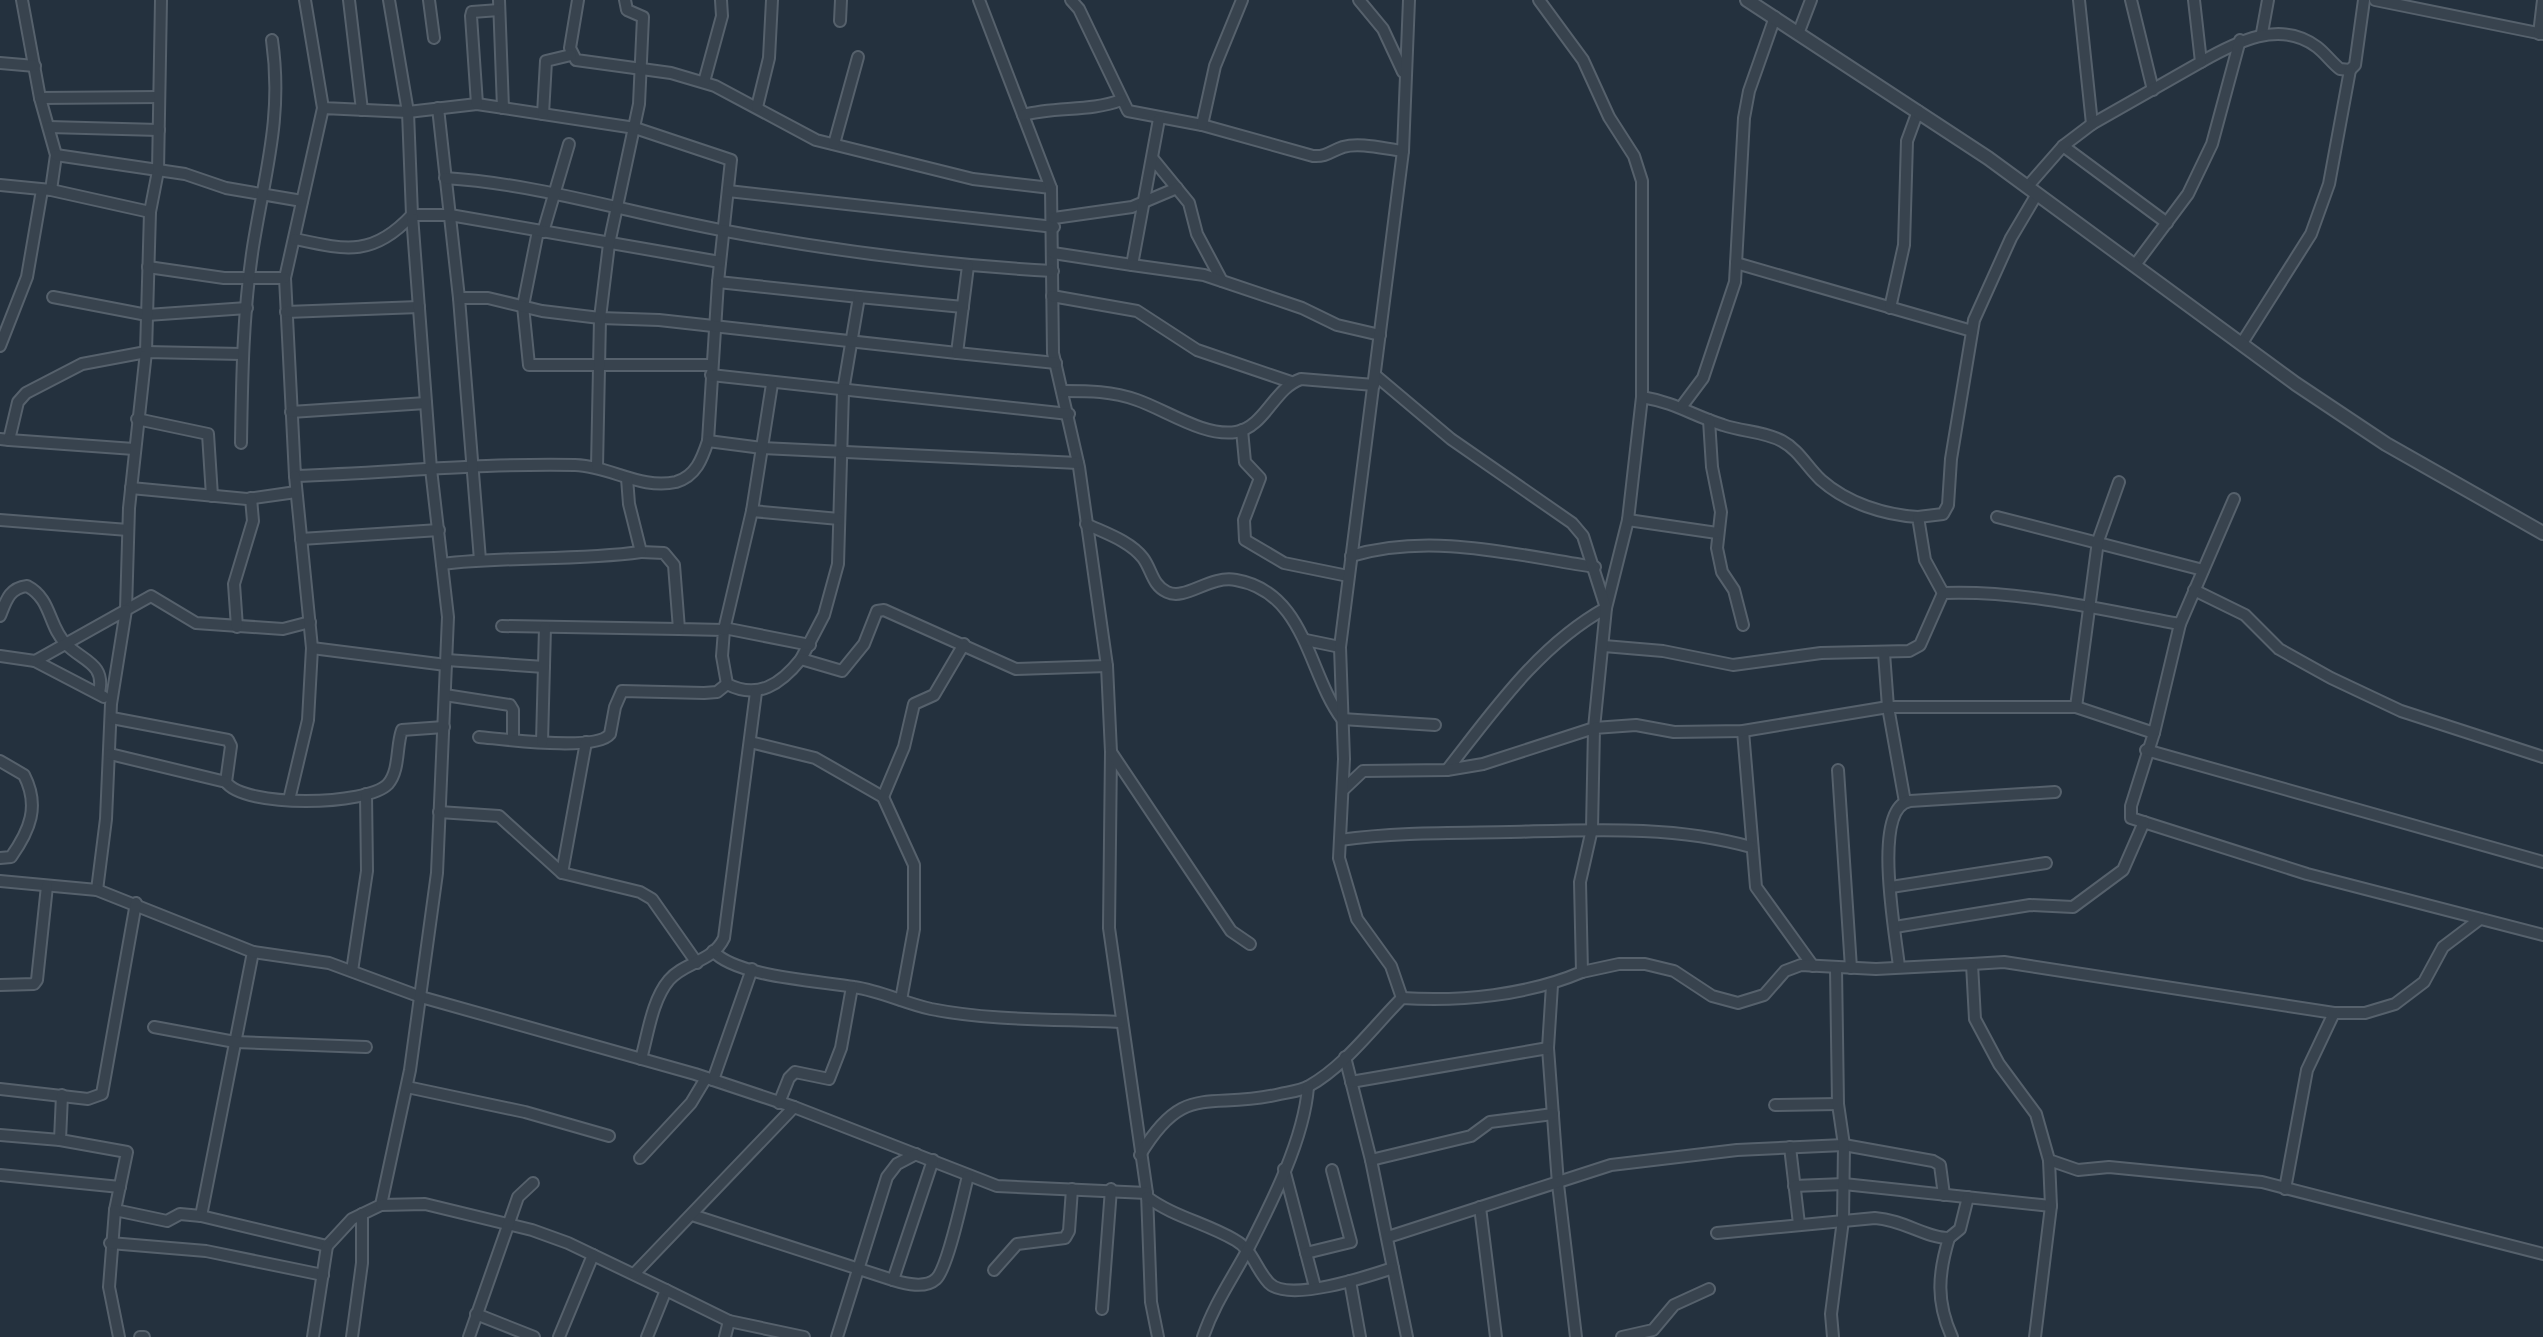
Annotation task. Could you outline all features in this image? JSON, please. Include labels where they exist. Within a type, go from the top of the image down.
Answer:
[{"type":"street","points":[[0,346],[27,277],[56,155],[40,98],[22,0]]},
{"type":"street","points":[[97,890],[110,754],[111,704],[126,610],[134,449],[146,352],[150,212],[158,171],[161,0]]},
{"type":"street","points":[[289,800],[308,720],[312,648],[296,492],[285,278],[323,108],[305,0]]},
{"type":"street","points":[[349,0],[362,110]]},
{"type":"street","points":[[381,1205],[407,1087],[437,873],[448,617],[431,469],[412,215],[408,112],[389,0]]},
{"type":"street","points":[[429,0],[434,38]]},
{"type":"street","points":[[571,55],[578,0]]},
{"type":"street","points":[[597,467],[600,318],[609,244],[635,128],[645,24],[643,17],[627,10],[625,0]]},
{"type":"street","points":[[704,82],[722,16],[721,0]]},
{"type":"street","points":[[757,107],[769,58],[772,0]]},
{"type":"street","points":[[840,21],[841,0]]},
{"type":"street","points":[[979,0],[1051,188],[1056,363],[1078,463],[1107,666],[1111,752],[1107,888],[1120,1022],[1147,1195],[1151,1302],[1158,1337]]},
{"type":"street","points":[[1071,0],[1079,9],[1128,111],[1202,125],[1313,156],[1327,156],[1344,147],[1403,151]]},
{"type":"street","points":[[1202,125],[1215,66],[1242,0]]},
{"type":"street","points":[[1359,0],[1383,29],[1404,74]]},
{"type":"street","points":[[1402,998],[1391,966],[1357,919],[1339,858],[1344,789],[1340,647],[1403,151],[1409,0]]},
{"type":"street","points":[[1539,0],[1583,60],[1609,117],[1634,156],[1642,181],[1642,397],[1628,520],[1606,608],[1594,728],[1592,829],[1580,882],[1582,972]]},
{"type":"street","points":[[1747,0],[2033,190],[2386,444],[2543,533]]},
{"type":"street","points":[[1798,34],[1811,0]]},
{"type":"street","points":[[2079,0],[2092,124]]},
{"type":"street","points":[[2131,0],[2153,90]]},
{"type":"street","points":[[2194,0],[2201,62]]},
{"type":"street","points":[[2262,33],[2268,0]]},
{"type":"street","points":[[2242,343],[2311,234],[2329,184],[2350,70],[2355,65],[2364,0]]},
{"type":"street","points":[[2375,0],[2541,34],[2543,0]]},
{"type":"street","points":[[477,104],[471,16],[477,11],[499,5],[503,108]]},
{"type":"street","points":[[1682,406],[1703,378],[1729,304],[1736,263],[1744,118],[1749,91],[1775,17]]},
{"type":"street","points":[[1642,397],[1682,406],[1709,420],[1770,435],[1794,449],[1821,480],[1844,496],[1897,516],[1943,514],[1948,505],[1951,459],[1972,331],[1994,273],[2033,190],[2063,146],[2092,124],[2201,62],[2240,40],[2262,33],[2304,40],[2318,48],[2340,69],[2350,70]]},
{"type":"street","points":[[241,443],[242,354],[250,277],[277,112],[272,40]]},
{"type":"street","points":[[2135,265],[2188,194],[2212,144],[2240,40]]},
{"type":"street","points":[[571,55],[576,60],[641,68],[704,82],[757,107],[797,133],[834,144],[973,179],[1051,188]]},
{"type":"street","points":[[543,114],[546,61],[571,55]]},
{"type":"street","points":[[834,144],[858,57]]},
{"type":"street","points":[[0,63],[35,66]]},
{"type":"street","points":[[40,98],[159,97]]},
{"type":"street","points":[[1023,115],[1055,107],[1101,107],[1121,100]]},
{"type":"street","points":[[295,476],[474,464],[597,467],[627,478],[662,483],[690,476],[701,462],[708,441],[718,282],[732,164],[727,157],[635,128],[477,104],[408,112],[323,108]]},
{"type":"street","points":[[438,108],[459,298],[480,560]]},
{"type":"street","points":[[1890,308],[1904,245],[1907,141],[1918,111]]},
{"type":"street","points":[[1132,265],[1159,119]]},
{"type":"street","points":[[49,127],[159,130]]},
{"type":"street","points":[[569,144],[556,195],[541,231],[523,306],[529,365],[712,370],[772,384],[1069,414]]},
{"type":"street","points":[[2063,146],[2167,223]]},
{"type":"street","points":[[56,155],[195,176],[213,185],[302,201]]},
{"type":"street","points":[[1153,159],[1189,203],[1197,234],[1222,281]]},
{"type":"street","points":[[445,178],[556,195],[724,231],[968,266],[1053,271]]},
{"type":"street","points":[[0,185],[46,190],[150,212]]},
{"type":"street","points":[[728,191],[1054,222],[1145,204],[1177,188]]},
{"type":"street","points":[[295,239],[323,245],[371,245],[395,233],[412,215],[450,215],[720,262]]},
{"type":"street","points":[[1053,253],[1188,272],[1302,308],[1337,325],[1380,335]]},
{"type":"street","points":[[1736,263],[1972,331]]},
{"type":"street","points":[[957,353],[968,266]]},
{"type":"street","points":[[148,267],[217,277],[285,278]]},
{"type":"street","points":[[718,282],[963,307]]},
{"type":"street","points":[[1052,296],[1137,311],[1197,350],[1291,382]]},
{"type":"street","points":[[53,297],[147,315],[247,308]]},
{"type":"street","points":[[727,684],[756,692],[775,684],[801,659],[810,645],[832,594],[838,564],[843,391],[854,342],[859,297]]},
{"type":"street","points":[[459,298],[488,298],[600,318],[715,326],[1056,363]]},
{"type":"street","points":[[286,312],[419,307]]},
{"type":"street","points":[[134,449],[4,440],[18,402],[33,388],[82,364],[146,352],[242,354]]},
{"type":"street","points":[[1063,391],[1108,392],[1213,431],[1242,430],[1251,427],[1291,382],[1301,379],[1374,380],[1451,439],[1572,523],[1583,536],[1606,608]]},
{"type":"street","points":[[727,684],[722,656],[724,629],[752,511],[772,384]]},
{"type":"street","points":[[291,412],[426,403]]},
{"type":"street","points":[[137,419],[208,434],[212,496]]},
{"type":"street","points":[[1709,420],[1712,467],[1721,512],[1717,533],[1719,561],[1734,590],[1743,625]]},
{"type":"street","points":[[1242,430],[1245,462],[1260,478],[1244,520],[1245,540],[1284,563],[1348,576]]},
{"type":"street","points":[[708,441],[841,453],[910,457],[943,454],[1078,463]]},
{"type":"street","points":[[627,478],[629,504],[641,552]]},
{"type":"street","points":[[2076,707],[2098,541],[2119,482]]},
{"type":"street","points":[[131,488],[251,498],[296,492]]},
{"type":"street","points":[[237,627],[234,584],[253,521],[251,498]]},
{"type":"street","points":[[2234,499],[2180,624],[2154,733],[2146,750],[2131,806],[2131,818],[2307,874],[2543,935]]},
{"type":"street","points":[[752,511],[839,519]]},
{"type":"street","points":[[1918,517],[1925,560],[1943,593]]},
{"type":"street","points":[[1997,517],[2203,570]]},
{"type":"street","points":[[0,520],[128,530]]},
{"type":"street","points":[[1628,520],[1717,533]]},
{"type":"street","points":[[1086,524],[1132,547],[1143,558],[1154,582],[1165,591],[1183,594],[1220,578],[1249,583],[1263,590],[1283,607],[1306,640],[1326,693],[1342,719]]},
{"type":"street","points":[[301,539],[439,530]]},
{"type":"street","points":[[1351,556],[1382,546],[1414,543],[1595,567]]},
{"type":"street","points":[[442,564],[664,553],[674,565],[679,629]]},
{"type":"street","points":[[0,616],[8,595],[27,586],[45,600],[65,644],[89,659],[99,673],[99,693]]},
{"type":"street","points":[[2194,590],[2245,615],[2279,649],[2331,678],[2401,711],[2543,757]]},
{"type":"street","points":[[1943,593],[1984,591],[2180,624]]},
{"type":"street","points":[[1604,646],[1663,651],[1733,665],[1821,653],[1909,651],[1920,645],[1943,593]]},
{"type":"street","points":[[35,661],[151,596],[162,600],[190,622],[283,629],[310,622]]},
{"type":"street","points":[[1447,770],[1508,692],[1560,639],[1606,608]]},
{"type":"street","points":[[801,659],[834,671],[845,669],[864,644],[873,617],[881,610],[1016,669],[1107,666]]},
{"type":"street","points":[[502,626],[724,629],[810,645]]},
{"type":"street","points":[[542,742],[545,627]]},
{"type":"street","points":[[1306,640],[1340,647]]},
{"type":"street","points":[[883,797],[904,747],[914,704],[934,695],[964,644]]},
{"type":"street","points":[[312,648],[446,662],[544,667]]},
{"type":"street","points":[[1884,653],[1888,707],[1905,802]]},
{"type":"street","points":[[0,656],[35,661],[99,693],[111,704]]},
{"type":"street","points":[[479,737],[542,742],[607,739],[622,691],[704,693],[717,692],[727,684]]},
{"type":"street","points":[[641,1059],[661,991],[677,971],[697,963],[720,945],[726,928],[756,692]]},
{"type":"street","points":[[445,695],[510,705],[513,710],[513,740]]},
{"type":"street","points":[[1344,759],[1363,771],[1447,770],[1512,756],[1594,728],[1636,725],[1674,732],[1743,731],[1888,707],[2076,707],[2154,733]]},
{"type":"street","points":[[112,718],[228,740],[231,746],[226,782]]},
{"type":"street","points":[[1342,719],[1435,725]]},
{"type":"street","points":[[110,754],[226,782],[245,796],[289,800],[366,794],[382,788],[393,775],[402,730],[444,727]]},
{"type":"street","points":[[1743,731],[1756,887],[1813,966]]},
{"type":"street","points":[[562,873],[586,742]]},
{"type":"street","points":[[750,742],[815,758],[883,797],[914,865],[914,929],[901,1000]]},
{"type":"street","points":[[2146,750],[2543,862]]},
{"type":"street","points":[[1111,752],[1231,931],[1250,944]]},
{"type":"street","points":[[0,761],[24,775],[32,799],[26,836],[11,857],[0,858]]},
{"type":"street","points":[[1838,770],[1851,968]]},
{"type":"street","points":[[1344,789],[1363,771]]},
{"type":"street","points":[[1899,967],[1889,831],[1894,811],[1905,802],[2055,792]]},
{"type":"street","points":[[352,971],[367,871],[366,794]]},
{"type":"street","points":[[439,812],[499,816],[562,873],[640,892],[652,899],[697,963]]},
{"type":"street","points":[[1895,927],[2030,905],[2073,907],[2123,870],[2144,822]]},
{"type":"street","points":[[1340,840],[1383,834],[1592,829],[1709,835],[1751,847]]},
{"type":"street","points":[[1891,887],[2046,863]]},
{"type":"street","points":[[0,881],[97,890],[253,952],[329,963],[421,997],[709,1079],[794,1107],[997,1186],[1111,1189],[1147,1195],[1172,1214],[1230,1237],[1247,1249],[1274,1288],[1290,1291],[1315,1287],[1350,1281],[1393,1268]]},
{"type":"street","points":[[0,985],[34,984],[37,980],[47,886]]},
{"type":"street","points":[[0,1089],[88,1099],[102,1094],[136,903]]},
{"type":"street","points":[[1140,1155],[1161,1122],[1182,1106],[1205,1100],[1250,1101],[1308,1087],[1345,1057],[1402,998],[1461,997],[1552,985],[1582,972],[1619,964],[1645,964],[1674,971],[1694,981],[1712,996],[1738,1003],[1764,995],[1792,967],[1899,967],[2004,962],[2334,1013],[2365,1013],[2395,1004],[2424,982],[2443,947],[2480,919]]},
{"type":"street","points":[[713,951],[730,963],[752,969],[977,1015],[1120,1022]]},
{"type":"street","points":[[201,1216],[253,952]]},
{"type":"street","points":[[1972,964],[1975,1019],[1999,1064],[2036,1114],[2049,1160],[2051,1206],[2035,1337]]},
{"type":"street","points":[[1833,1337],[1831,1314],[1843,1220],[1844,1184],[1844,1145],[1838,1104],[1836,968]]},
{"type":"street","points":[[640,1158],[709,1079],[752,969]]},
{"type":"street","points":[[1552,985],[1548,1048],[1558,1184],[1576,1337]]},
{"type":"street","points":[[779,1103],[789,1078],[795,1072],[823,1080],[830,1077],[841,1048],[852,987]]},
{"type":"street","points":[[2285,1189],[2307,1070],[2334,1013]]},
{"type":"street","points":[[154,1027],[235,1042],[366,1047]]},
{"type":"street","points":[[1351,1082],[1548,1048]]},
{"type":"street","points":[[1345,1057],[1371,1160],[1407,1337]]},
{"type":"street","points":[[407,1087],[525,1112],[609,1136]]},
{"type":"street","points":[[1203,1337],[1223,1288],[1247,1249],[1284,1169],[1305,1118],[1308,1087]]},
{"type":"street","points":[[60,1140],[62,1095]]},
{"type":"street","points":[[1775,1105],[1838,1104]]},
{"type":"street","points":[[634,1274],[794,1107]]},
{"type":"street","points":[[1371,1160],[1471,1136],[1490,1122],[1553,1114]]},
{"type":"street","points":[[0,1135],[125,1149],[110,1243],[109,1287],[119,1337]]},
{"type":"street","points":[[1388,1237],[1611,1165],[1790,1147],[1844,1145],[1933,1161],[1940,1165],[1944,1195]]},
{"type":"street","points":[[1790,1147],[1799,1224]]},
{"type":"street","points":[[837,1337],[887,1177],[897,1164],[916,1154]]},
{"type":"street","points":[[893,1280],[933,1160]]},
{"type":"street","points":[[2049,1160],[2078,1170],[2109,1167],[2262,1182],[2543,1254]]},
{"type":"street","points":[[1284,1169],[1315,1287]]},
{"type":"street","points":[[1306,1253],[1351,1242],[1332,1170]]},
{"type":"street","points":[[0,1175],[120,1187]]},
{"type":"street","points":[[692,1215],[893,1280],[926,1284],[939,1275],[968,1176]]},
{"type":"street","points":[[469,1337],[518,1197],[533,1183]]},
{"type":"street","points":[[1794,1186],[1844,1184],[2051,1206]]},
{"type":"street","points":[[994,1270],[1017,1244],[1065,1238],[1069,1231],[1072,1189]]},
{"type":"street","points":[[1102,1309],[1111,1189]]},
{"type":"street","points":[[1952,1337],[1938,1286],[1949,1238],[1960,1229],[1968,1197]]},
{"type":"street","points":[[313,1337],[327,1246],[338,1230],[381,1205],[425,1204],[532,1230],[593,1255],[729,1321],[804,1337]]},
{"type":"street","points":[[1480,1207],[1496,1337]]},
{"type":"street","points":[[115,1210],[167,1221],[180,1214],[201,1216],[327,1246]]},
{"type":"street","points":[[352,1337],[362,1263],[362,1214]]},
{"type":"street","points":[[1717,1233],[1843,1220],[1895,1220],[1933,1236],[1949,1238]]},
{"type":"street","points":[[110,1243],[206,1251],[323,1275]]},
{"type":"street","points":[[559,1337],[593,1255]]},
{"type":"street","points":[[1350,1281],[1360,1337]]},
{"type":"street","points":[[1622,1337],[1653,1330],[1674,1305],[1709,1289]]},
{"type":"street","points":[[647,1337],[666,1290]]},
{"type":"street","points":[[476,1314],[522,1335],[534,1337]]},
{"type":"street","points":[[725,1337],[729,1321]]}]
